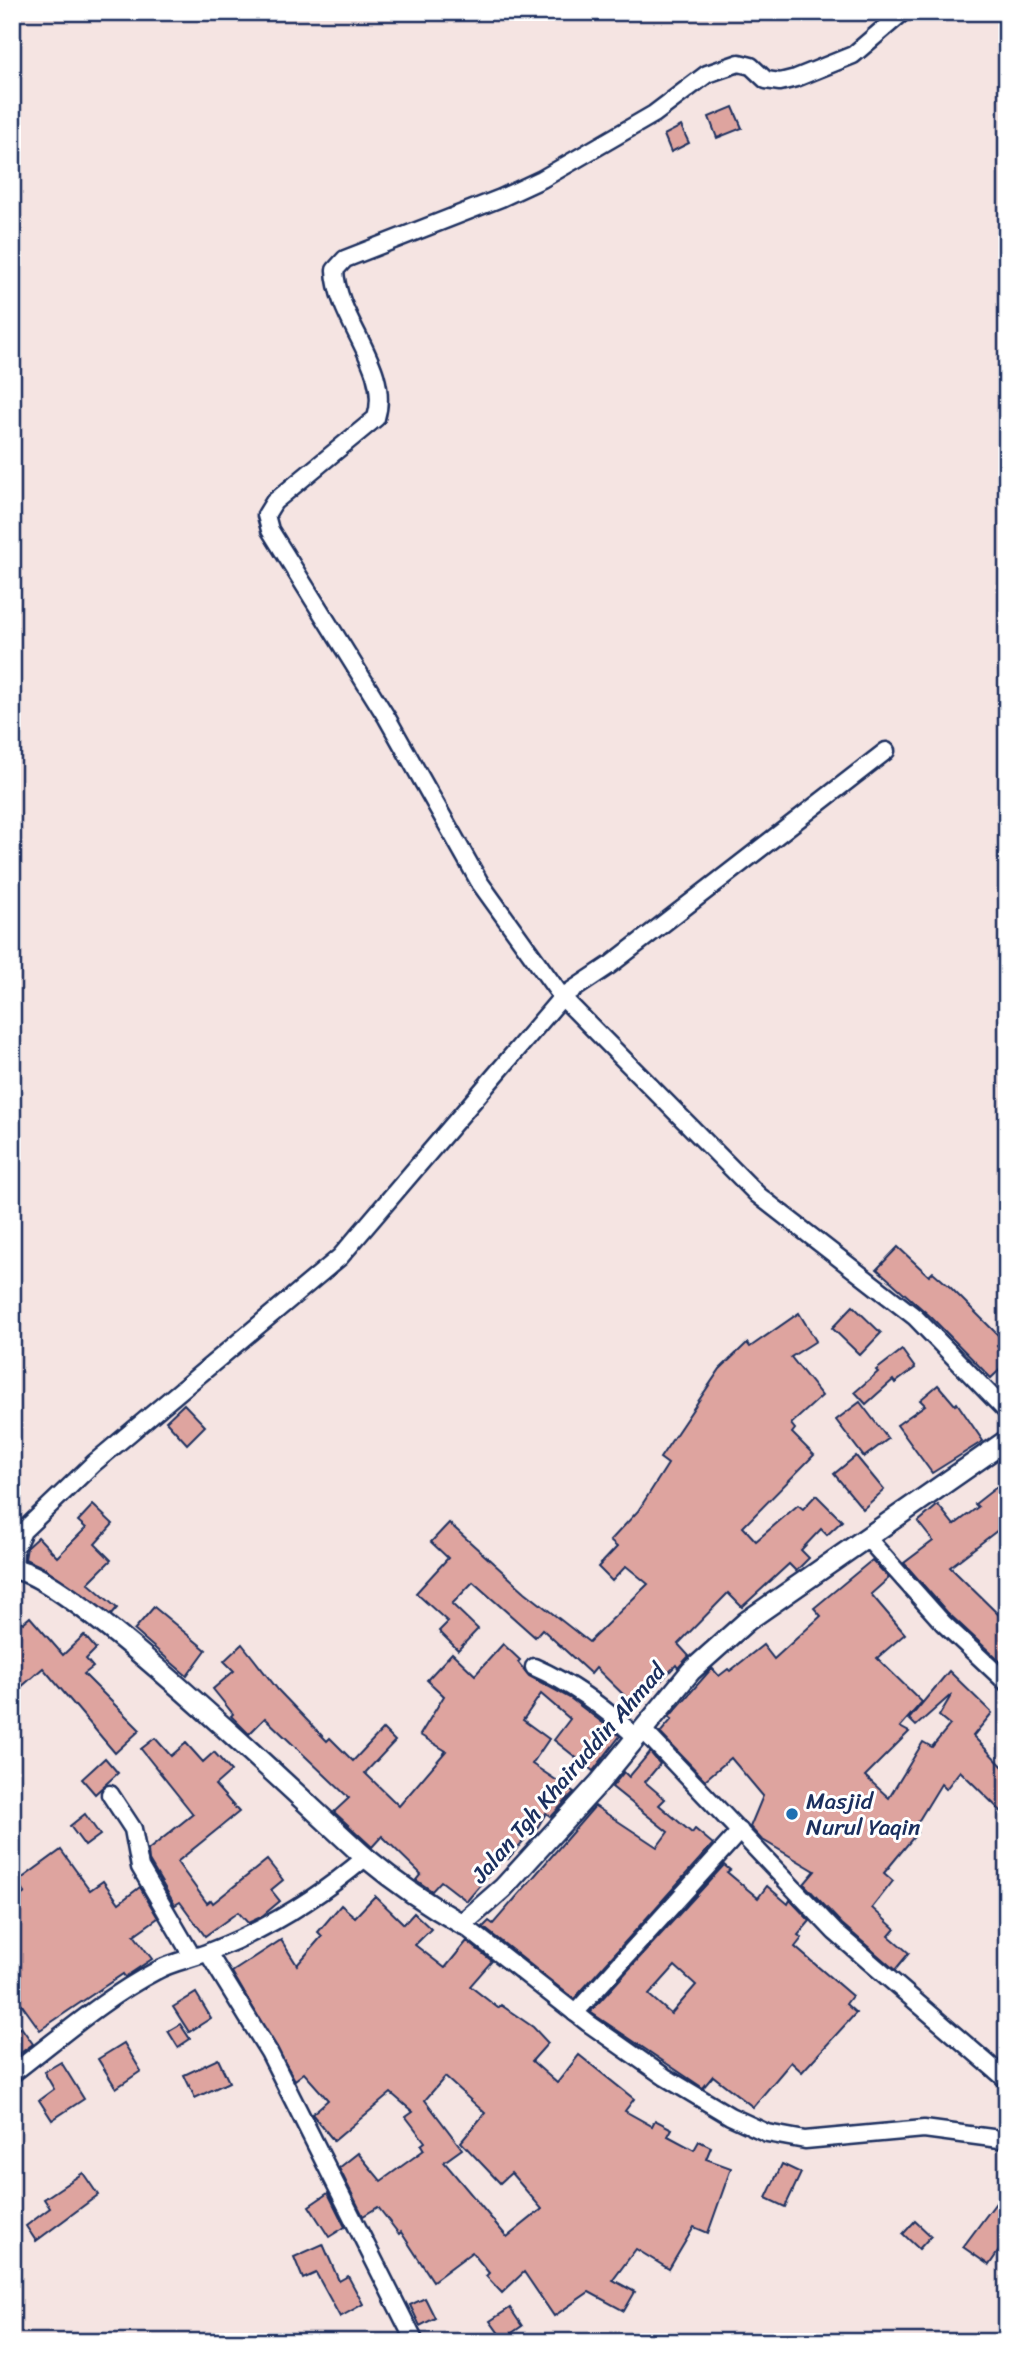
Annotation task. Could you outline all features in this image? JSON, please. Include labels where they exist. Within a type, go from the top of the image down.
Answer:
[{"type":"street","points":[[903,12],[853,55],[796,78],[780,82],[766,80],[751,66],[739,63],[707,74],[654,114],[542,179],[501,198],[345,259],[335,270],[335,290],[376,379],[382,401],[376,418],[274,502],[267,515],[270,530],[387,718],[480,883],[562,997],[758,1195],[915,1317],[1007,1412]]},
{"type":"street","points":[[886,751],[610,965],[562,997],[340,1257],[94,1463],[23,1531],[15,1548],[13,1569],[24,1570],[42,1580],[127,1644],[224,1725],[366,1857],[421,1900],[462,1924],[575,2012],[665,2077],[730,2116],[767,2133],[805,2140],[924,2129],[1007,2140]]},
{"type":"street","name":"Jalan Tgh Khairuddin Ahmad","points":[[462,1924],[503,1888],[691,1671],[747,1621],[1007,1440]]},
{"type":"street","points":[[868,1539],[943,1623],[1007,1683]]},
{"type":"street","points":[[534,1667],[564,1680],[639,1733],[740,1831],[835,1931],[1007,2080]]},
{"type":"street","points":[[110,1794],[133,1829],[141,1867],[192,1956]]},
{"type":"street","points":[[575,2012],[740,1831]]},
{"type":"street","points":[[12,2074],[115,1995],[157,1970],[192,1956],[208,1953],[267,1926],[326,1891],[366,1857]]},
{"type":"street","points":[[208,1953],[269,2052],[415,2342]]},
{"type":"building","points":[[733,107],[742,128],[717,138],[709,117]]},
{"type":"building","points":[[681,126],[689,143],[671,152],[664,135]]},
{"type":"building","points":[[898,1247],[929,1276],[933,1272],[950,1287],[1003,1340],[997,1346],[1007,1357],[1007,1363],[991,1378],[931,1317],[877,1269]]},
{"type":"building","points":[[853,1306],[881,1333],[860,1355],[832,1328]]},
{"type":"building","points":[[799,1313],[816,1341],[791,1357],[822,1396],[791,1424],[795,1429],[792,1433],[814,1455],[743,1527],[756,1541],[798,1505],[803,1509],[816,1495],[842,1521],[827,1535],[821,1529],[801,1550],[809,1558],[796,1571],[789,1564],[742,1607],[728,1593],[678,1644],[689,1656],[678,1668],[676,1665],[654,1688],[650,1684],[631,1702],[596,1668],[591,1674],[542,1629],[535,1637],[473,1582],[452,1604],[478,1629],[458,1650],[439,1631],[448,1622],[416,1593],[448,1558],[431,1542],[449,1523],[525,1592],[589,1642],[648,1584],[626,1566],[612,1581],[598,1567],[617,1547],[610,1541],[638,1511],[668,1464],[660,1458],[720,1369],[747,1343],[750,1347]]},
{"type":"building","points":[[902,1350],[915,1368],[895,1383],[893,1380],[866,1404],[855,1392],[878,1372],[876,1370]]},
{"type":"building","points":[[938,1385],[955,1405],[957,1403],[983,1441],[932,1473],[897,1425],[925,1405],[920,1400]]},
{"type":"building","points":[[860,1402],[888,1439],[864,1457],[836,1420]]},
{"type":"building","points":[[184,1404],[205,1426],[187,1444],[166,1421]]},
{"type":"building","points":[[856,1456],[884,1490],[863,1509],[834,1474]]},
{"type":"building","points":[[1007,1479],[1007,1523],[950,1567],[1007,1623],[1007,1668],[947,1612],[904,1563],[933,1541],[918,1522],[938,1505],[954,1525],[978,1507],[975,1504]]},
{"type":"building","points":[[93,1505],[113,1524],[95,1544],[111,1560],[88,1583],[117,1608],[111,1615],[45,1568],[25,1559],[27,1547],[38,1537],[57,1557],[86,1528],[78,1521]]},
{"type":"building","points":[[872,1560],[889,1578],[871,1594],[905,1634],[877,1658],[922,1702],[900,1727],[909,1732],[865,1776],[889,1798],[923,1742],[932,1747],[950,1725],[939,1716],[952,1694],[916,1726],[909,1719],[949,1671],[992,1713],[973,1736],[1007,1771],[1007,1817],[960,1771],[946,1789],[941,1784],[913,1830],[917,1833],[884,1873],[893,1881],[872,1908],[895,1929],[889,1936],[909,1953],[895,1970],[842,1924],[804,1884],[815,1871],[761,1839],[750,1827],[763,1796],[731,1758],[705,1780],[660,1733],[672,1719],[669,1717],[712,1668],[719,1676],[728,1669],[730,1671],[763,1645],[774,1659],[821,1616],[814,1608]]},
{"type":"building","points":[[154,1607],[206,1650],[187,1676],[134,1630]]},
{"type":"building","points":[[12,1611],[23,1623],[30,1617],[63,1655],[84,1635],[96,1649],[86,1659],[93,1667],[84,1674],[140,1730],[115,1753],[43,1668],[12,1695]]},
{"type":"building","points":[[242,1644],[279,1691],[327,1741],[330,1738],[353,1761],[383,1729],[395,1741],[365,1773],[399,1806],[446,1751],[420,1735],[444,1696],[427,1680],[452,1653],[475,1675],[503,1644],[520,1660],[518,1662],[529,1676],[570,1698],[620,1736],[593,1771],[554,1740],[570,1719],[541,1694],[523,1720],[549,1739],[532,1764],[574,1792],[551,1817],[546,1813],[533,1835],[530,1833],[508,1859],[505,1856],[467,1901],[441,1881],[432,1891],[416,1880],[421,1874],[382,1836],[372,1847],[334,1812],[349,1798],[265,1718],[249,1734],[231,1716],[233,1714],[213,1689],[234,1671],[224,1661]]},
{"type":"building","points":[[155,1738],[171,1756],[186,1743],[203,1762],[214,1752],[231,1771],[215,1785],[239,1812],[177,1862],[207,1903],[211,1900],[213,1903],[267,1860],[283,1880],[271,1890],[280,1901],[261,1917],[248,1923],[238,1912],[205,1936],[180,1902],[175,1905],[149,1861],[148,1850],[193,1814],[141,1749]]},
{"type":"building","points":[[650,1752],[660,1764],[645,1782],[665,1799],[659,1805],[692,1833],[695,1829],[713,1844],[574,1999],[483,1927],[489,1921],[493,1924],[595,1806],[657,1847],[668,1832],[612,1787],[624,1772],[629,1777]]},
{"type":"building","points":[[105,1758],[118,1773],[95,1794],[82,1779]]},
{"type":"building","points":[[85,1814],[100,1835],[85,1846],[70,1826]]},
{"type":"building","points":[[61,1850],[90,1890],[103,1881],[119,1903],[140,1887],[158,1918],[134,1935],[152,1959],[125,1977],[123,1974],[40,2030],[12,1991],[12,1902],[25,1893],[17,1882]]},
{"type":"building","points":[[724,1865],[730,1870],[727,1872],[758,1898],[767,1886],[788,1904],[790,1900],[810,1921],[798,1935],[802,1938],[795,1947],[852,1996],[846,2004],[856,2013],[802,2072],[791,2062],[753,2107],[713,2076],[703,2088],[590,2012]],"holes":[[[675,1966],[696,1985],[671,2014],[649,1995]]]},
{"type":"building","points":[[375,1896],[404,1924],[414,1913],[431,1929],[415,1945],[445,1968],[467,1941],[492,1961],[470,1986],[498,2008],[501,2005],[533,2027],[548,2043],[532,2061],[557,2083],[579,2055],[634,2099],[625,2111],[652,2126],[655,2120],[672,2129],[668,2136],[694,2150],[699,2141],[711,2147],[706,2159],[731,2168],[708,2233],[694,2227],[669,2269],[636,2249],[613,2280],[635,2292],[624,2311],[589,2292],[554,2316],[524,2272],[502,2293],[486,2276],[489,2273],[472,2252],[433,2281],[401,2232],[399,2234],[378,2207],[363,2216],[339,2168],[358,2153],[381,2181],[424,2150],[421,2145],[425,2142],[406,2117],[413,2112],[391,2093],[334,2141],[312,2114],[328,2100],[304,2073],[295,2080],[232,1972],[281,1940],[297,1965],[322,1936],[318,1932],[341,1905],[355,1917]],"holes":[[[445,2077],[485,2113],[461,2142],[500,2183],[511,2173],[542,2209],[507,2237],[444,2162],[462,2149],[425,2100]]]},
{"type":"building","points":[[196,1993],[211,2018],[189,2032],[173,2007]]},
{"type":"building","points":[[180,2024],[190,2039],[178,2047],[168,2031]]},
{"type":"building","points":[[21,2027],[33,2044],[12,2059],[12,2034]]},
{"type":"building","points":[[124,2043],[141,2071],[116,2088],[98,2059]]},
{"type":"building","points":[[218,2059],[229,2082],[195,2098],[184,2075]]},
{"type":"building","points":[[61,2062],[84,2099],[52,2120],[39,2100],[54,2089],[44,2072]]},
{"type":"building","points":[[782,2164],[801,2173],[785,2207],[766,2198]]},
{"type":"building","points":[[83,2173],[98,2195],[36,2241],[26,2226],[50,2208],[44,2199]]},
{"type":"building","points":[[1007,2188],[1007,2239],[989,2265],[963,2247]]},
{"type":"building","points":[[328,2193],[345,2227],[329,2237],[309,2206]]},
{"type":"building","points":[[915,2221],[931,2236],[919,2249],[903,2234]]},
{"type":"building","points":[[323,2244],[339,2281],[348,2276],[363,2304],[340,2317],[316,2273],[303,2279],[294,2257]]},
{"type":"building","points":[[425,2298],[435,2318],[420,2326],[410,2305]]},
{"type":"building","points":[[510,2308],[522,2326],[503,2339],[490,2321]]},
{"type":"place","name":"Masjid Nurul Yaqin","points":[[792,1814]]}]
